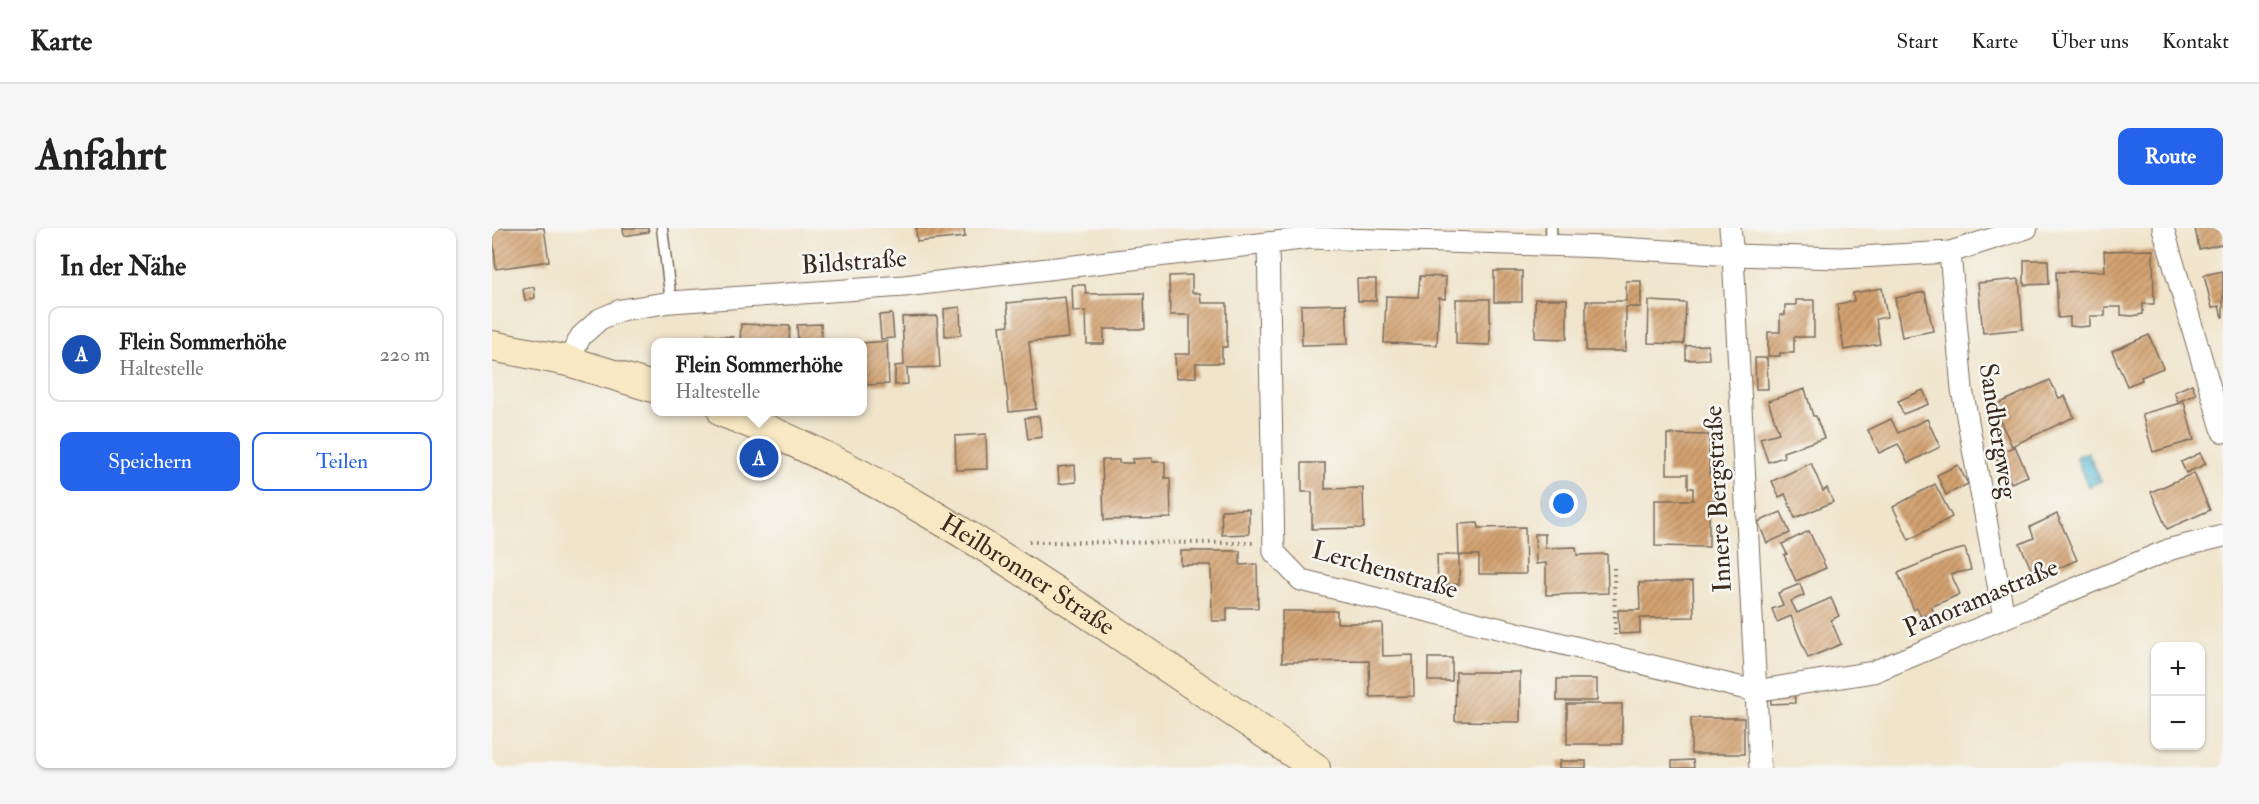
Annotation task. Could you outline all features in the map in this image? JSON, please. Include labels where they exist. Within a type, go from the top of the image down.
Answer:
[{"type":"main road","points":[[492,346],[568,362],[651,387]]},
{"type":"main road","name":"Heilbronner Straße","points":[[736,416],[783,435],[863,475],[1006,558],[1302,764]]},
{"type":"street","name":"Innere Bergstraße","points":[[1730,228],[1760,768]]},
{"type":"street","name":"Bildstraße","points":[[568,362],[580,336],[600,319],[621,310],[671,302],[904,286],[1268,243],[1310,233],[1552,236],[1733,255],[1841,258],[1950,252],[2027,228]]},
{"type":"street","points":[[2163,228],[2223,432]]},
{"type":"street","points":[[1268,243],[1274,543]]},
{"type":"street","name":"Sandbergweg","points":[[1950,252],[1962,389],[2004,617]]},
{"type":"street","name":"Panoramastraße","points":[[1755,691],[1873,672],[2171,549],[2223,536]]},
{"type":"street","name":"Lerchenstraße","points":[[1274,543],[1274,552],[1301,580],[1755,691]]},
{"type":"lane","points":[[662,228],[671,302]]},
{"type":"path","points":[[1019,536],[1030,542],[1274,543]]},
{"type":"path","points":[[1614,568],[1616,657]]},
{"type":"water","points":[[2088,452],[2101,481],[2088,487],[2076,457]]},
{"type":"building","points":[[492,228],[544,228],[549,261],[496,269]]},
{"type":"building","points":[[623,228],[648,228],[649,232],[624,236]]},
{"type":"building","points":[[916,228],[964,228],[965,237],[917,242]]},
{"type":"building","points":[[2195,228],[2223,228],[2223,244],[2199,249]]},
{"type":"building","points":[[2153,250],[2154,304],[2143,304],[2143,314],[2121,315],[2121,307],[2105,307],[2105,316],[2090,316],[2090,326],[2079,327],[2070,326],[2070,317],[2058,318],[2056,272],[2105,271],[2104,251]]},
{"type":"building","points":[[2024,260],[2048,260],[2049,284],[2024,285]]},
{"type":"building","points":[[1494,271],[1522,271],[1522,302],[1494,302]]},
{"type":"building","points":[[2223,271],[2222,317],[2219,306],[2212,308],[2204,275]]},
{"type":"building","points":[[1192,275],[1192,293],[1200,293],[1201,303],[1227,303],[1227,347],[1222,347],[1222,363],[1196,363],[1196,377],[1176,378],[1175,354],[1190,354],[1190,315],[1170,315],[1169,276]]},
{"type":"building","points":[[1420,276],[1446,277],[1445,299],[1439,298],[1437,345],[1384,343],[1386,296],[1418,297]]},
{"type":"building","points":[[1357,279],[1376,279],[1376,301],[1358,301]]},
{"type":"building","points":[[2019,279],[2023,329],[1983,333],[1978,283]]},
{"type":"building","points":[[1626,281],[1641,281],[1641,307],[1626,307],[1626,351],[1586,351],[1586,301],[1626,301]]},
{"type":"building","points":[[1072,285],[1085,285],[1086,294],[1144,293],[1145,329],[1104,329],[1104,344],[1087,344],[1086,311],[1073,312]]},
{"type":"building","points":[[534,287],[535,298],[525,300],[523,289]]},
{"type":"building","points":[[1882,288],[1887,317],[1876,319],[1880,344],[1844,350],[1837,304],[1854,301],[1853,293]]},
{"type":"building","points":[[1925,292],[1933,331],[1902,337],[1895,298]]},
{"type":"building","points":[[1065,297],[1069,338],[1029,342],[1036,409],[1009,412],[1000,326],[1009,325],[1007,303]]},
{"type":"building","points":[[1456,299],[1490,299],[1490,345],[1456,344]]},
{"type":"building","points":[[1535,299],[1567,299],[1567,339],[1535,338]]},
{"type":"building","points":[[1796,300],[1814,300],[1814,337],[1794,337],[1794,353],[1768,356],[1768,332],[1780,332],[1780,315],[1785,315],[1785,305],[1796,305]]},
{"type":"building","points":[[1649,301],[1686,303],[1684,344],[1648,343]]},
{"type":"building","points":[[1346,304],[1348,344],[1302,345],[1301,305]]},
{"type":"building","points":[[960,307],[961,335],[945,336],[944,309]]},
{"type":"building","points":[[892,314],[894,338],[881,339],[879,315]]},
{"type":"building","points":[[937,316],[940,367],[907,368],[908,384],[895,385],[895,366],[904,365],[902,317]]},
{"type":"building","points":[[741,324],[790,326],[789,338],[740,338]]},
{"type":"building","points":[[821,324],[822,338],[798,338],[797,325]]},
{"type":"building","points":[[2149,335],[2163,368],[2127,386],[2112,351]]},
{"type":"building","points":[[708,336],[733,337],[733,338],[708,338]]},
{"type":"building","points":[[887,341],[889,384],[867,385],[867,343]]},
{"type":"building","points":[[1708,345],[1709,359],[1686,360],[1686,346]]},
{"type":"building","points":[[1755,358],[1767,358],[1768,389],[1756,389]]},
{"type":"building","points":[[2050,380],[2059,398],[2065,396],[2074,417],[2012,446],[1993,406]]},
{"type":"building","points":[[2192,384],[2196,394],[2178,402],[2174,392]]},
{"type":"building","points":[[1805,389],[1813,416],[1816,416],[1824,438],[1783,452],[1784,457],[1768,462],[1760,438],[1779,433],[1768,401]]},
{"type":"building","points":[[1923,390],[1929,404],[1903,414],[1898,401]]},
{"type":"building","points":[[2184,402],[2194,440],[2153,452],[2142,414]]},
{"type":"building","points":[[1039,416],[1042,437],[1028,439],[1025,418]]},
{"type":"building","points":[[1891,419],[1898,433],[1927,419],[1940,447],[1908,463],[1898,444],[1879,453],[1868,430]]},
{"type":"building","points":[[986,434],[987,469],[956,470],[955,436]]},
{"type":"building","points":[[1667,434],[1709,435],[1709,474],[1716,474],[1716,500],[1709,500],[1709,547],[1655,546],[1655,500],[1693,500],[1693,488],[1688,488],[1688,474],[1667,474]]},
{"type":"building","points":[[2015,446],[2028,476],[2011,483],[2008,475],[2005,477],[1995,455]]},
{"type":"building","points":[[2200,453],[2206,464],[2186,473],[2181,462]]},
{"type":"building","points":[[1152,458],[1152,462],[1165,462],[1165,478],[1170,478],[1171,518],[1104,520],[1102,460],[1133,463],[1132,459]]},
{"type":"building","points":[[1302,463],[1325,463],[1325,489],[1363,488],[1364,528],[1312,529],[1312,492],[1302,492]]},
{"type":"building","points":[[1811,463],[1823,491],[1827,488],[1833,502],[1795,518],[1785,494],[1779,497],[1772,481]]},
{"type":"building","points":[[1075,465],[1076,482],[1059,484],[1058,467]]},
{"type":"building","points":[[1958,465],[1968,484],[1946,495],[1937,475]]},
{"type":"building","points":[[2194,473],[2210,510],[2167,529],[2151,492]]},
{"type":"building","points":[[1935,484],[1952,517],[1909,540],[1893,507]]},
{"type":"building","points":[[1249,509],[1249,534],[1222,535],[1221,510]]},
{"type":"building","points":[[1781,512],[1790,533],[1767,543],[1758,522]]},
{"type":"building","points":[[2057,514],[2077,560],[2035,578],[2020,544],[2034,538],[2030,527]]},
{"type":"building","points":[[1478,523],[1479,528],[1525,527],[1526,574],[1479,574],[1479,555],[1459,555],[1458,524]]},
{"type":"building","points":[[1809,531],[1826,568],[1796,581],[1784,555],[1787,554],[1782,544]]},
{"type":"building","points":[[1535,534],[1545,534],[1545,548],[1576,547],[1577,555],[1607,554],[1608,593],[1546,595],[1546,563],[1536,564]]},
{"type":"building","points":[[1965,548],[1971,570],[1951,574],[1960,594],[1931,607],[1934,612],[1921,617],[1917,608],[1914,610],[1898,573],[1943,554]]},
{"type":"building","points":[[1181,551],[1240,551],[1240,565],[1257,564],[1258,608],[1227,608],[1227,621],[1212,621],[1211,565],[1181,565]]},
{"type":"building","points":[[1437,555],[1459,555],[1459,584],[1438,585]]},
{"type":"building","points":[[1693,581],[1694,617],[1640,618],[1640,633],[1619,634],[1618,610],[1640,610],[1639,583]]},
{"type":"building","points":[[1800,584],[1804,595],[1791,601],[1797,613],[1831,598],[1839,616],[1831,620],[1841,644],[1808,658],[1791,616],[1777,622],[1772,609],[1783,605],[1778,593]]},
{"type":"building","points":[[1282,611],[1337,611],[1337,623],[1382,623],[1383,656],[1413,655],[1414,696],[1370,697],[1369,661],[1282,662]]},
{"type":"building","points":[[1428,658],[1452,658],[1452,681],[1428,681]]},
{"type":"building","points":[[1456,672],[1520,672],[1520,722],[1455,721]]},
{"type":"building","points":[[1557,679],[1597,679],[1597,701],[1557,701]]},
{"type":"building","points":[[1794,689],[1795,703],[1771,704],[1770,691]]},
{"type":"building","points":[[1567,704],[1622,704],[1622,744],[1567,744]]},
{"type":"building","points":[[1691,718],[1744,718],[1744,754],[1691,754]]},
{"type":"building","points":[[1693,760],[1694,768],[1672,768],[1672,761]]},
{"type":"building","points":[[1559,761],[1586,761],[1586,768],[1559,768]]},
{"type":"place","name":"Flein Sommerhöhe","points":[[759,458]]}]
